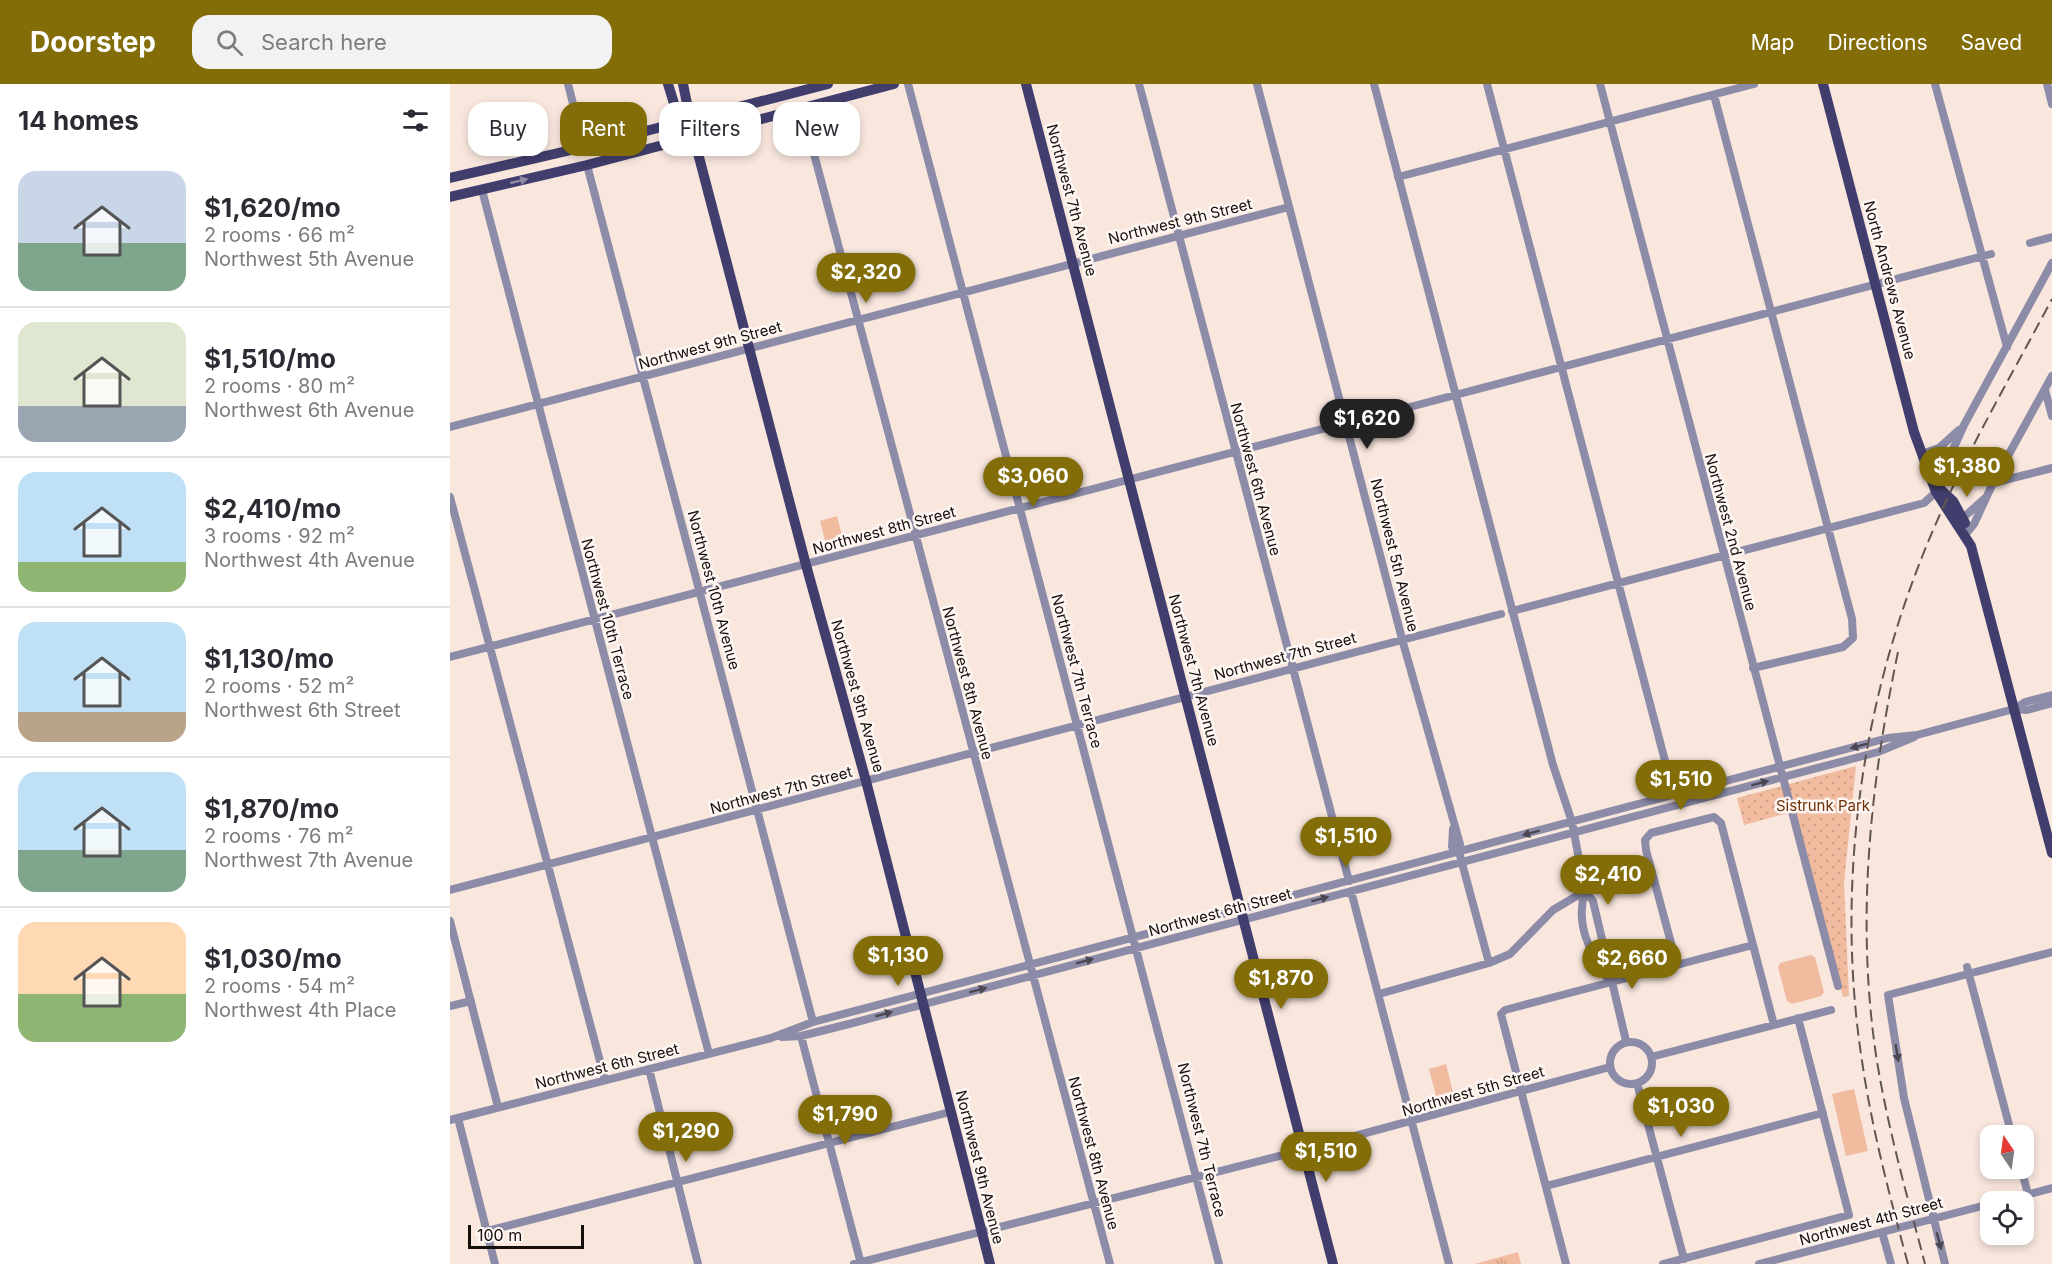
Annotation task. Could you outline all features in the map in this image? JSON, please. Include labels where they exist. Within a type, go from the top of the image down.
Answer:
[{"type":"main road","name":"Northwest 9th Avenue","points":[[668,84],[674,102]]},
{"type":"main road","name":"Northwest 9th Avenue","points":[[683,84],[688,102]]},
{"type":"main road","points":[[750,102],[798,88],[828,84]]},
{"type":"main road","points":[[828,102],[894,84]]},
{"type":"main road","name":"Northwest 7th Avenue","points":[[1026,84],[1333,1264]]},
{"type":"main road","name":"North Andrews Avenue","points":[[1823,84],[1922,454],[1933,484],[1967,533]]},
{"type":"main road","points":[[450,197],[659,147]]},
{"type":"main road","points":[[450,178],[560,153]]},
{"type":"main road","name":"Northwest 9th Avenue","points":[[699,156],[806,565],[866,781],[990,1264]]},
{"type":"main road","name":"North Andrews Avenue","points":[[1933,484],[1944,490],[1963,518],[2052,853]]},
{"type":"street","points":[[568,84],[573,102]]},
{"type":"street","name":"Northwest 7th Terrace","points":[[908,84],[1077,726],[1138,947],[1219,1264]]},
{"type":"street","name":"Northwest 6th Avenue","points":[[1139,84],[1349,881]]},
{"type":"street","name":"Northwest 5th Avenue","points":[[1257,84],[1402,639],[1460,844],[1459,852],[1488,963]]},
{"type":"street","points":[[1374,84],[1512,611],[1563,800],[1573,827],[1585,891],[1582,903],[1583,930],[1592,956],[1610,982]]},
{"type":"street","points":[[1487,84],[1674,795]]},
{"type":"street","name":"Northwest 2nd Avenue","points":[[1600,84],[1752,668],[1838,986]]},
{"type":"street","points":[[1398,177],[1754,84]]},
{"type":"street","points":[[1935,84],[1986,255],[2007,347]]},
{"type":"street","points":[[2047,84],[2052,104]]},
{"type":"street","points":[[1714,95],[1852,619],[1853,638],[1843,647],[1752,668]]},
{"type":"street","name":"Northwest 8th Avenue","points":[[814,156],[1110,1264]]},
{"type":"street","name":"Northwest 10th Avenue","points":[[586,165],[641,376],[646,383],[813,1022]]},
{"type":"street","name":"Northwest 10th Terrace","points":[[482,190],[710,1054]]},
{"type":"street","name":"Northwest 9th Street","points":[[450,427],[1289,207]]},
{"type":"street","points":[[2030,243],[2052,237]]},
{"type":"street","points":[[1406,408],[1986,255]]},
{"type":"street","points":[[1512,611],[1924,503],[2052,263]]},
{"type":"street","points":[[1967,533],[2052,376]]},
{"type":"street","points":[[2045,390],[2052,416]]},
{"type":"street","name":"Northwest 8th Street","points":[[450,657],[1395,411]]},
{"type":"street","points":[[1922,454],[1939,448],[1964,425]]},
{"type":"street","points":[[1993,483],[2052,468]]},
{"type":"street","points":[[450,497],[605,1080]]},
{"type":"street","points":[[1963,518],[1987,497]]},
{"type":"street","name":"Northwest 7th Street","points":[[450,890],[1501,614]]},
{"type":"street","points":[[2014,709],[2025,702],[2052,695]]},
{"type":"street","points":[[2014,709],[2027,710],[2052,703]]},
{"type":"street","name":"Northwest 6th Street","points":[[771,1038],[801,1036],[1029,965],[1134,937],[1351,891],[1462,862],[1674,795],[1894,737],[1917,735],[2014,709]]},
{"type":"street","name":"Northwest 6th Street","points":[[454,1119],[771,1038],[813,1022],[1032,975],[1138,947],[1349,881],[1561,825],[1573,827],[1891,749],[1917,735]]},
{"type":"street","points":[[1561,825],[1564,811],[1563,800]]},
{"type":"street","points":[[1677,965],[1645,840],[1651,833],[1705,818],[1714,818],[1720,823],[1774,1025]]},
{"type":"street","points":[[1351,891],[1449,1264]]},
{"type":"street","points":[[1379,994],[1488,963],[1510,954],[1553,910],[1585,891]]},
{"type":"street","points":[[1585,891],[1593,901],[1610,982],[1626,1041]]},
{"type":"street","points":[[450,921],[498,1107]]},
{"type":"street","points":[[1566,1264],[1501,1014],[1505,1010],[1753,945]]},
{"type":"street","points":[[1945,1264],[1904,1098],[1888,995],[1969,970],[2052,951]]},
{"type":"street","points":[[1969,970],[2009,1125]]},
{"type":"street","points":[[450,1006],[471,1001]]},
{"type":"street","points":[[1651,1057],[1831,1010]]},
{"type":"street","points":[[1663,1264],[1849,1215],[1798,1018]]},
{"type":"street","points":[[801,1036],[859,1263]]},
{"type":"street","points":[[1626,1041],[1644,1046],[1651,1057],[1648,1075],[1637,1083],[1620,1081],[1610,1067],[1615,1049],[1626,1041]]},
{"type":"street","name":"Northwest 5th Street","points":[[859,1263],[1411,1122],[1610,1067]]},
{"type":"street","points":[[648,1069],[698,1264]]},
{"type":"street","points":[[1637,1083],[1684,1259]]},
{"type":"street","points":[[487,1231],[950,1112]]},
{"type":"street","points":[[1546,1186],[1657,1159],[1822,1113]]},
{"type":"street","points":[[454,1119],[495,1264]]},
{"type":"street","points":[[2034,1192],[2052,1188]]},
{"type":"street","name":"Northwest 4th Street","points":[[1759,1264],[1980,1207]]},
{"type":"street","points":[[1882,1232],[1891,1264]]},
{"type":"green space","points":[[837,516],[844,543],[827,548],[820,521]]},
{"type":"green space","name":"Sistrunk Park","points":[[1856,766],[1844,883],[1849,996],[1843,997],[1795,811],[1744,825],[1737,798]]},
{"type":"green space","points":[[1811,955],[1815,957],[1824,992],[1821,996],[1792,1004],[1787,1001],[1778,967],[1780,963]]},
{"type":"green space","points":[[1446,1064],[1453,1092],[1436,1096],[1429,1069]]},
{"type":"green space","points":[[1854,1089],[1868,1151],[1846,1156],[1832,1094]]},
{"type":"green space","points":[[1518,1252],[1521,1264],[1475,1264]]},
{"type":"railway","points":[[1908,1264],[1876,1138],[1862,1061],[1855,998],[1852,934],[1853,869],[1868,742],[1882,679],[1900,617],[1922,557],[1967,459],[2052,299]]},
{"type":"railway","points":[[1898,652],[1873,803],[1867,903],[1867,954],[1870,1004],[1881,1082],[1898,1160],[1925,1264]]}]
